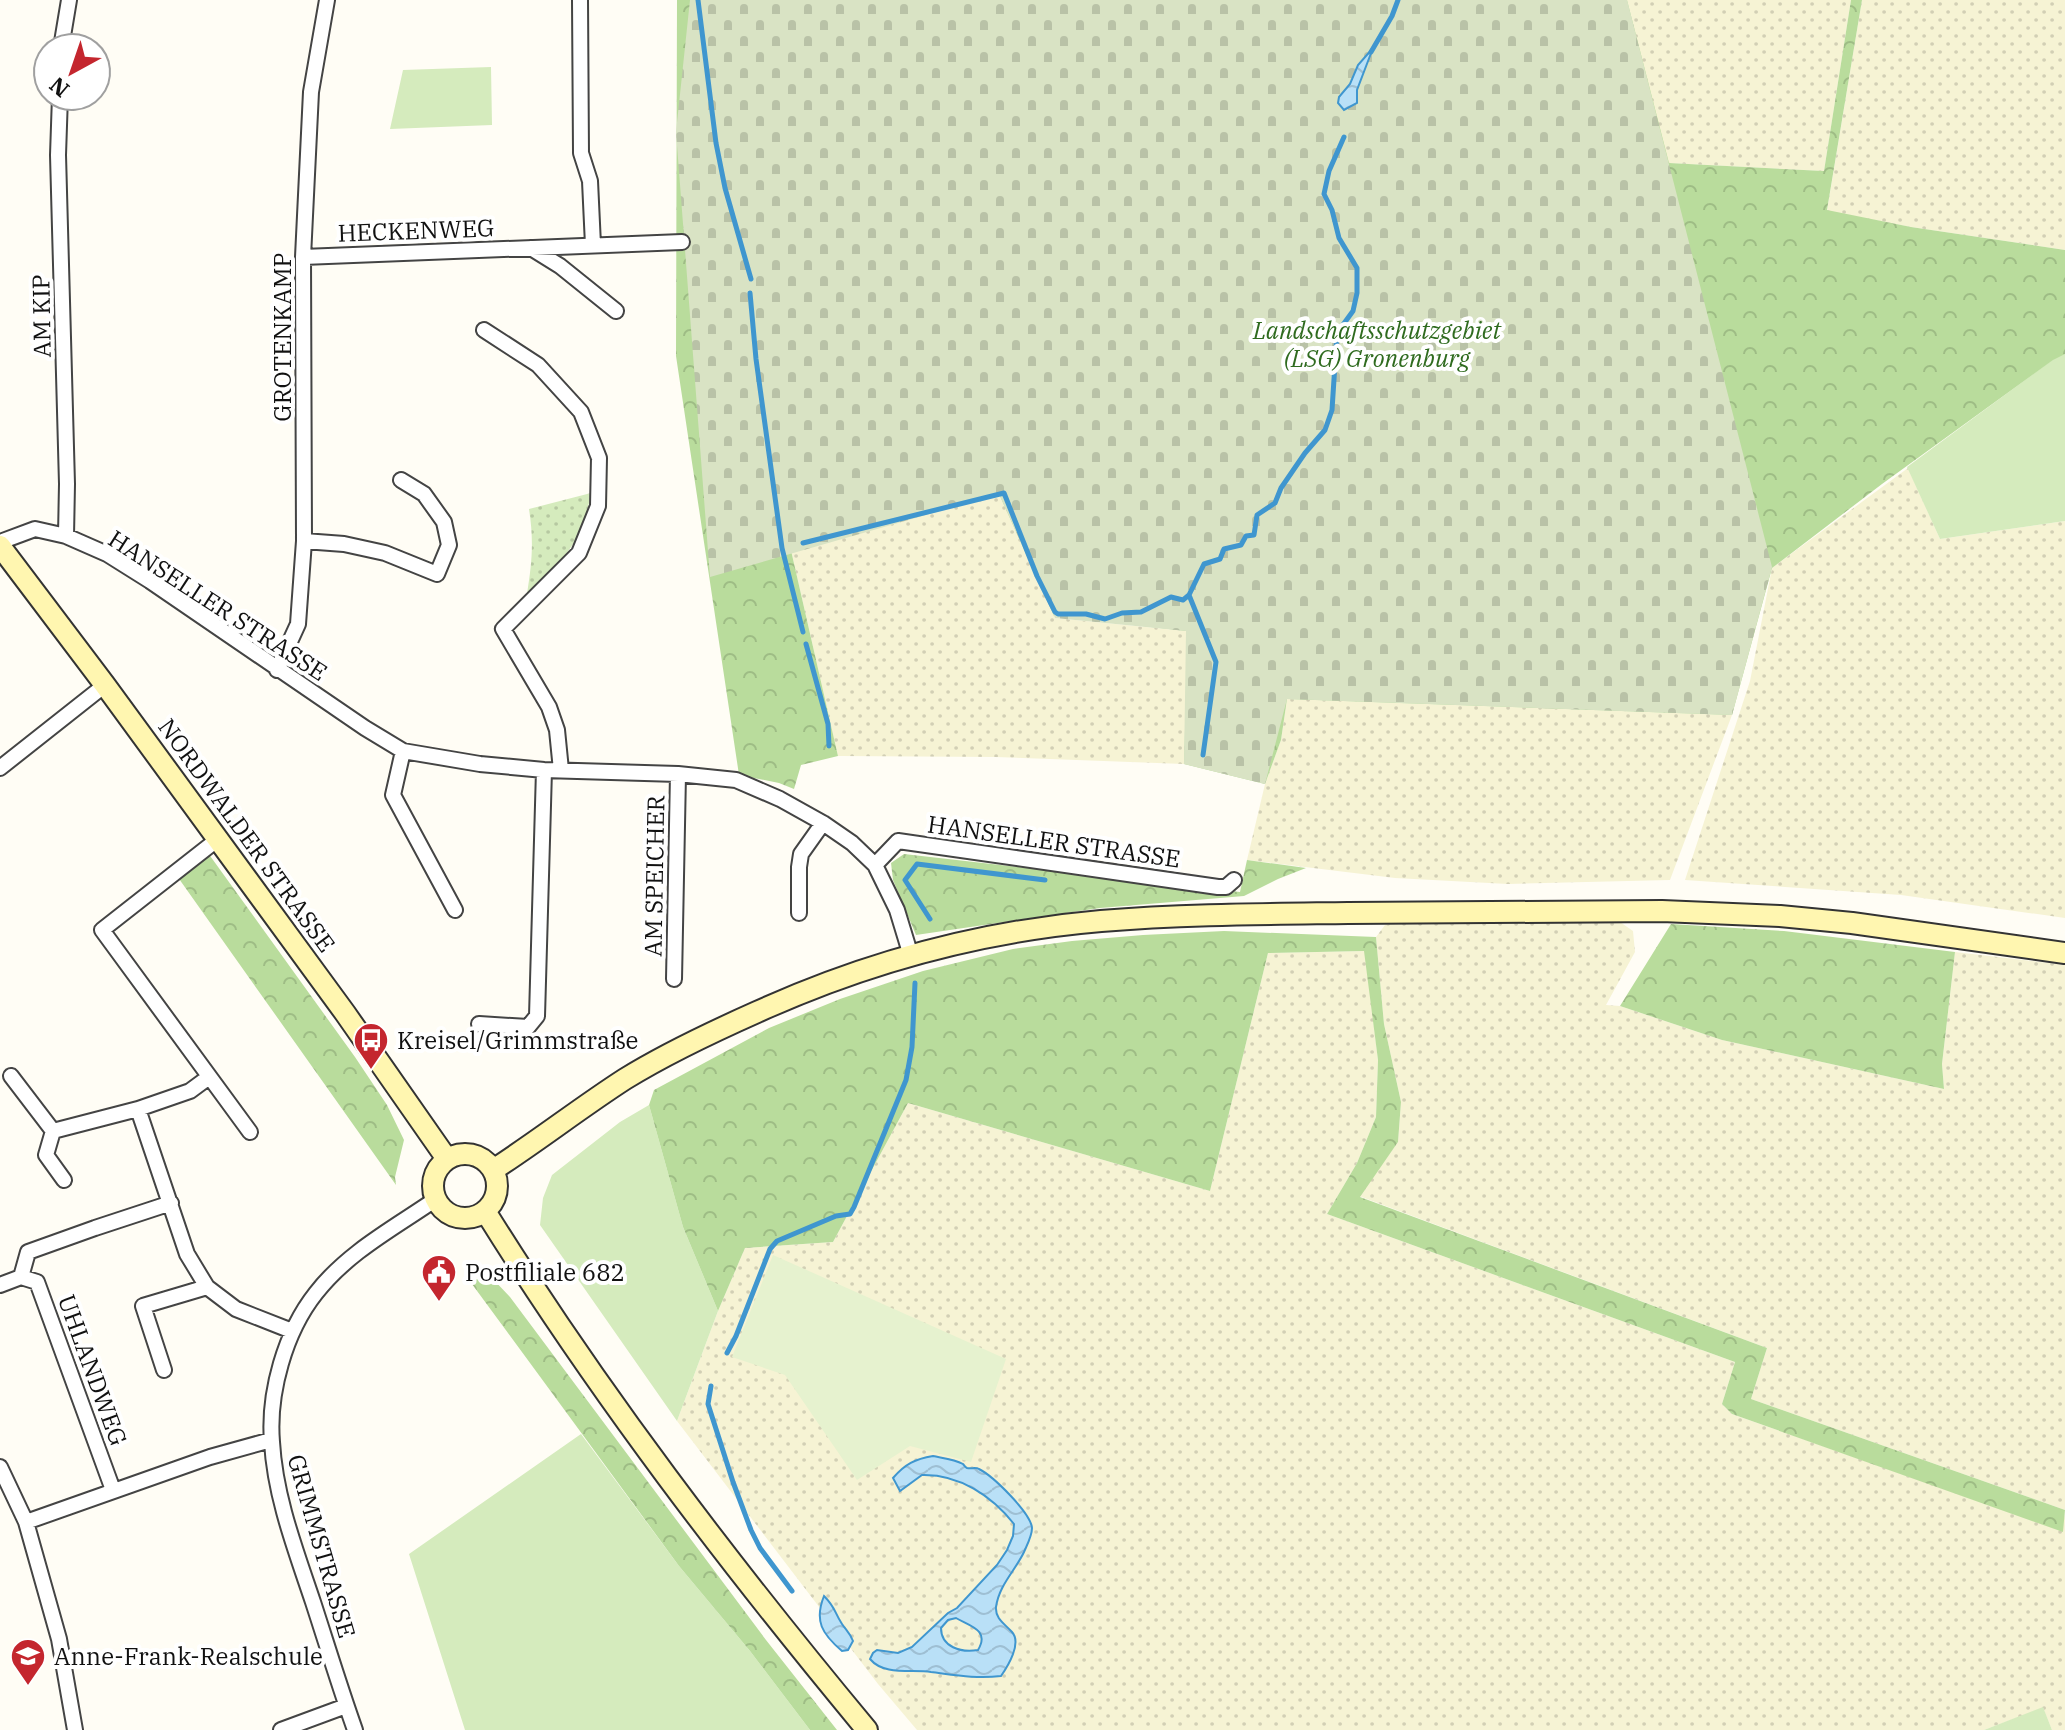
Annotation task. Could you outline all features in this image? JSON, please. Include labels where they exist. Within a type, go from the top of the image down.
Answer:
[{"type":"main road","name":"NORDWALDER STRASSE","points":[[0,544],[345,1013],[447,1159]]},
{"type":"main road","points":[[493,1170],[659,1059],[760,1010],[911,956],[1002,935],[1089,922],[1247,914],[1722,913],[1809,919],[2065,953]]},
{"type":"main road","points":[[458,1154],[470,1154],[487,1162],[493,1170],[497,1189],[485,1211],[461,1218],[451,1215],[436,1199],[434,1176],[447,1159],[458,1154]]},
{"type":"main road","points":[[485,1211],[671,1484],[746,1583],[867,1730]]},
{"type":"street","points":[[64,32],[69,0]]},
{"type":"street","name":"GROTENKAMP","points":[[277,670],[298,624],[304,541],[303,257],[311,92],[327,0]]},
{"type":"street","points":[[580,0],[581,153],[590,181],[593,245]]},
{"type":"street","name":"AM KIP","points":[[59,112],[66,536]]},
{"type":"street","name":"HECKENWEG","points":[[303,257],[682,242]]},
{"type":"street","points":[[531,248],[569,273],[616,311]]},
{"type":"street","points":[[484,330],[538,365],[581,412],[599,458],[598,506],[579,553],[503,629],[549,707],[557,730],[561,770]]},
{"type":"street","points":[[304,541],[344,544],[385,553],[437,574],[449,545],[444,522],[424,494],[401,480]]},
{"type":"street","name":"HANSELLER STRASSE","points":[[0,544],[35,529],[66,536],[107,554],[403,751],[480,764],[544,770],[678,774],[736,780],[823,823],[852,843],[875,865],[897,910],[911,956]]},
{"type":"street","points":[[0,768],[105,685]]},
{"type":"street","points":[[403,751],[393,795],[455,910]]},
{"type":"street","points":[[479,1024],[528,1027],[537,1016],[544,770]]},
{"type":"street","name":"AM SPEICHER","points":[[674,979],[678,774]]},
{"type":"street","points":[[799,913],[801,854],[823,823]]},
{"type":"street","points":[[218,839],[102,930],[250,1132]]},
{"type":"street","name":"HANSELLER STRASSE","points":[[875,865],[898,841],[1218,887],[1226,887],[1234,880]]},
{"type":"street","points":[[11,1076],[53,1131]]},
{"type":"street","points":[[53,1131],[138,1109],[190,1091],[209,1077]]},
{"type":"street","points":[[138,1109],[187,1254],[207,1287],[236,1309],[292,1331]]},
{"type":"street","points":[[53,1131],[46,1155],[64,1180]]},
{"type":"street","name":"GRIMMSTRASSE","points":[[355,1730],[297,1554],[276,1477],[271,1440],[274,1396],[292,1331],[315,1294],[338,1268],[366,1246],[436,1199]]},
{"type":"street","points":[[0,1285],[21,1277],[28,1252],[171,1203]]},
{"type":"street","name":"UHLANDWEG","points":[[21,1277],[37,1282],[113,1490]]},
{"type":"street","points":[[164,1370],[143,1306],[207,1287]]},
{"type":"street","points":[[26,1522],[210,1457],[271,1440]]},
{"type":"street","points":[[0,1467],[26,1522],[59,1639],[75,1730]]},
{"type":"street","points":[[281,1730],[346,1706]]},
{"type":"shaded area","points":[[1627,0],[1851,0],[1824,171],[1668,163]]},
{"type":"shaded area","points":[[1862,0],[2065,0],[2065,250],[1827,211]]},
{"type":"shaded area","points":[[1908,468],[1940,539],[2065,521],[2065,918],[1901,895],[1685,880],[1750,681],[1772,568]]},
{"type":"shaded area","points":[[999,494],[1055,618],[1186,631],[1184,764],[995,757],[838,756],[790,546]]},
{"type":"shaded area","points":[[1287,699],[1732,715],[1670,880],[1508,884],[1395,878],[1247,860],[1265,784],[1281,740]]},
{"type":"shaded area","points":[[1620,922],[1633,931],[1635,952],[1606,1005],[1620,1006],[1722,1040],[1944,1089],[1942,1064],[1955,952],[2065,965],[2065,1510],[1751,1399],[1767,1348],[1359,1196],[1398,1142],[1401,1102],[1384,1024],[1376,937],[1385,925]]},
{"type":"shaded area","points":[[1365,951],[1378,1060],[1376,1117],[1357,1163],[1327,1214],[1735,1362],[1722,1404],[1732,1414],[2062,1531],[2065,1512],[2065,1730],[2052,1730],[2043,1708],[1984,1730],[917,1730],[878,1684],[677,1421],[745,1248],[833,1242],[908,1103],[1210,1191],[1268,953]]},
{"type":"green space","name":"Landschaftsschutzgebiet (LSG) Gronenburg","points":[[677,0],[1627,0],[1669,163],[1824,171],[1851,0],[1862,0],[1827,210],[1911,227],[2065,250],[2065,354],[1882,484],[1772,568],[1732,715],[1287,699],[1281,740],[1265,784],[1184,764],[1186,631],[1054,616],[999,494],[790,546],[838,756],[801,765],[794,789],[739,775],[676,356]]},
{"type":"green space","name":"Landschaftsschutzgebiet (LSG) Gronenburg","points":[[690,0],[1627,0],[1772,567],[1732,715],[1287,699],[1265,784],[1184,764],[1186,631],[1055,618],[999,494],[710,577],[676,132]]},
{"type":"green space","points":[[491,67],[492,125],[390,129],[403,70]]},
{"type":"green space","points":[[2065,353],[2065,521],[1940,539],[1907,467]]},
{"type":"green space","points":[[591,493],[576,539],[561,560],[527,594],[532,552],[529,509]]},
{"type":"green space","points":[[208,853],[387,1105],[404,1140],[396,1185],[177,876]]},
{"type":"green space","points":[[904,854],[1240,892],[1247,860],[1306,868],[1244,896],[1100,908],[916,935],[893,880],[891,863]]},
{"type":"green space","points":[[1671,924],[1784,931],[1955,952],[1942,1064],[1944,1089],[1722,1040],[1620,1006]]},
{"type":"green space","points":[[1224,931],[1376,937],[1384,1024],[1401,1102],[1398,1142],[1360,1197],[1767,1348],[1751,1399],[2065,1510],[2063,1532],[1732,1414],[1722,1404],[1735,1362],[1327,1214],[1357,1163],[1376,1117],[1378,1060],[1364,951],[1268,953],[1210,1191],[908,1103],[833,1242],[745,1248],[718,1311],[683,1227],[649,1105],[654,1090],[769,1028],[840,999],[923,971],[1013,949],[1072,941]]},
{"type":"green space","points":[[649,1105],[683,1227],[718,1311],[677,1421],[540,1225],[543,1198],[552,1175],[620,1122]]},
{"type":"green space","points":[[773,1255],[1006,1359],[971,1462],[910,1446],[857,1480],[785,1375],[732,1357]]},
{"type":"green space","points":[[492,1278],[510,1297],[766,1640],[837,1730],[810,1730],[750,1651],[679,1566],[469,1280]]},
{"type":"green space","points":[[581,1434],[679,1566],[750,1651],[810,1730],[465,1730],[409,1554]]},
{"type":"green space","points":[[2043,1707],[2052,1730],[1984,1730]]},
{"type":"water","points":[[1373,48],[1357,90],[1357,103],[1344,110],[1338,103],[1339,97],[1350,84],[1358,65]]},
{"type":"water","points":[[933,1456],[979,1469],[1010,1496],[1030,1521],[1029,1540],[1000,1592],[996,1607],[999,1618],[1015,1637],[1013,1654],[1001,1676],[974,1677],[890,1670],[870,1659],[877,1650],[898,1653],[912,1647],[957,1608],[997,1565],[1013,1536],[1014,1524],[996,1504],[962,1483],[922,1475],[900,1491],[893,1478],[906,1466]],"holes":[[[956,1618],[980,1633],[982,1638],[978,1650],[959,1649],[944,1640],[941,1628],[948,1620]]]},
{"type":"water","points":[[824,1596],[852,1638],[848,1650],[842,1651],[825,1633],[820,1620]]},
{"type":"waterway","points":[[698,0],[716,143],[725,188],[751,279]]},
{"type":"waterway","points":[[1371,52],[1398,0]]},
{"type":"waterway","points":[[803,543],[1004,493],[1037,576],[1058,614],[1086,614],[1105,619],[1122,613],[1141,612],[1171,597],[1183,600],[1189,595],[1204,564],[1220,559],[1224,549],[1241,545],[1246,536],[1254,535],[1257,515],[1275,503],[1281,488],[1325,430],[1332,410],[1337,333],[1353,311],[1357,293],[1357,268],[1339,238],[1332,210],[1324,194],[1329,171],[1344,137]]},
{"type":"waterway","points":[[750,293],[782,548],[803,632]]},
{"type":"waterway","points":[[1189,595],[1216,662],[1203,755]]},
{"type":"waterway","points":[[806,644],[828,724],[829,746]]},
{"type":"waterway","points":[[930,919],[905,880],[917,864],[1045,880]]},
{"type":"waterway","points":[[727,1353],[770,1249],[777,1241],[836,1216],[850,1214],[854,1207],[906,1080],[912,1047],[915,983]]},
{"type":"waterway","points":[[711,1386],[708,1404],[751,1530],[760,1548],[792,1591]]},
{"type":"place","name":"Kreisel/Grimmstraße","points":[[371,1071]]},
{"type":"place","name":"Postfiliale 682","points":[[439,1303]]},
{"type":"place","name":"Anne-Frank-Realschule","points":[[28,1687]]}]
